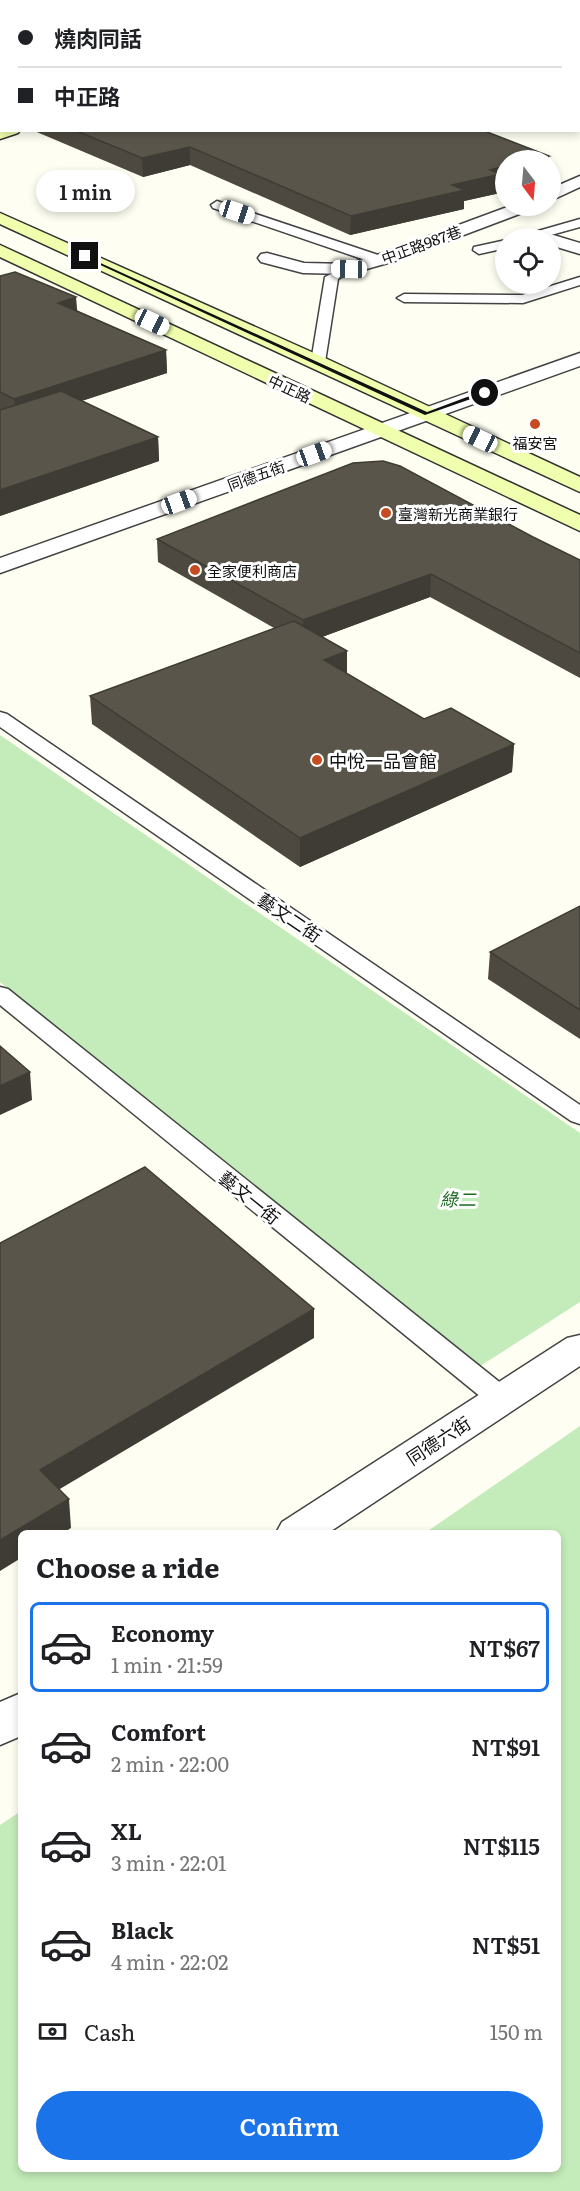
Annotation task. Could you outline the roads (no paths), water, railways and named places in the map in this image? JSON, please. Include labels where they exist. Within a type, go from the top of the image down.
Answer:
[{"type":"street","points":[[561,191],[580,182]]},
{"type":"street","name":"中正路987巷","points":[[349,269],[497,216]]},
{"type":"street","name":"中正路","points":[[0,218],[318,362],[580,485]]},
{"type":"street","points":[[561,244],[580,249]]},
{"type":"street","name":"中正路","points":[[0,250],[580,524]]},
{"type":"street","points":[[267,258],[303,268],[349,269]]},
{"type":"street","name":"同德五街","points":[[0,566],[580,359]]},
{"type":"street","name":"同德六街","points":[[301,1530],[580,1348]]},
{"type":"street","points":[[0,1726],[18,1714]]},
{"type":"lane","points":[[217,206],[379,260]]},
{"type":"lane","points":[[561,230],[580,223]]},
{"type":"lane","points":[[479,250],[495,246]]},
{"type":"lane","name":"中正路987巷","points":[[318,362],[332,277],[349,269]]},
{"type":"lane","points":[[404,298],[523,298],[580,281]]},
{"type":"lane","name":"藝文二街","points":[[0,718],[580,1116]]},
{"type":"lane","name":"藝文一街","points":[[0,994],[502,1398]]},
{"type":"place","name":"福安宮","points":[[535,424]]},
{"type":"place","name":"臺灣新光商業銀行","points":[[386,513]]},
{"type":"place","name":"全家便利商店","points":[[195,570]]},
{"type":"place","name":"中悅一品會館","points":[[317,760]]},
{"type":"park label","name":"綠二","points":[[458,1198]]}]
